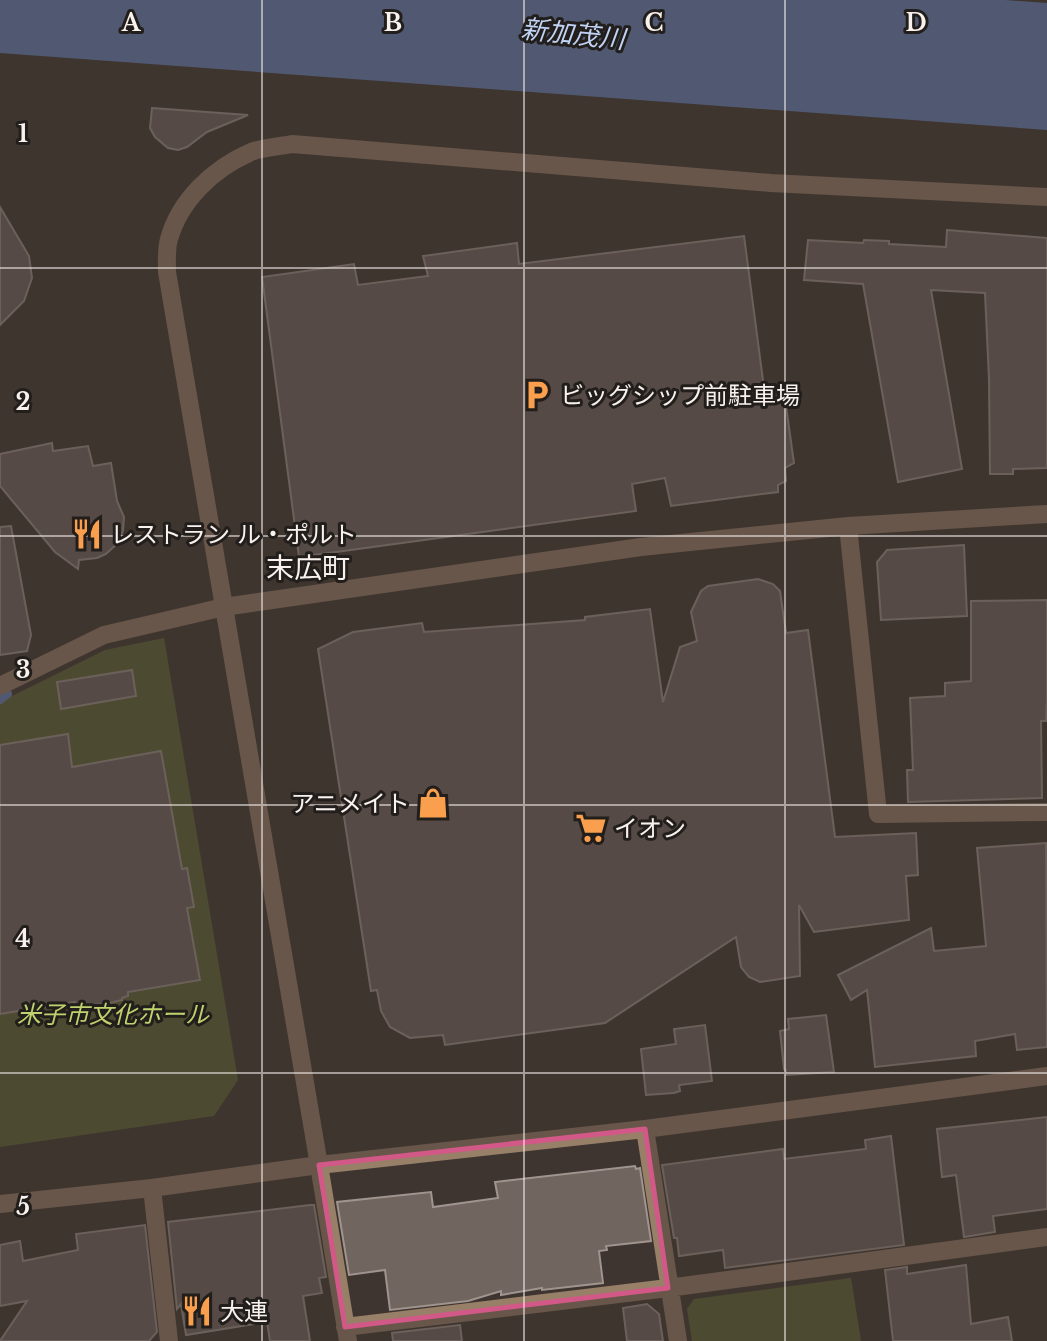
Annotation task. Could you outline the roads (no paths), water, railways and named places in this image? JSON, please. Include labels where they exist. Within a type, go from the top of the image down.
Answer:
[{"type":"street","points":[[1047,197],[771,183],[292,144],[251,152],[219,170],[194,191],[169,240],[167,272],[347,1334],[1047,1237]]},
{"type":"street","points":[[0,686],[104,635],[224,607],[641,547],[848,526],[1047,514]]},
{"type":"street","points":[[848,526],[878,814],[1047,812]]},
{"type":"street","points":[[0,1204],[645,1129],[1047,1076]]},
{"type":"street","points":[[645,1129],[678,1341]]},
{"type":"street","points":[[152,1188],[169,1341]]},
{"type":"water","name":"新加茂川","points":[[0,0],[1005,0],[1047,3],[1047,130],[0,53]]},
{"type":"waterway","points":[[0,700],[8,694]]},
{"type":"place","name":"ビッグシップ前駐車場","points":[[537,395]]},
{"type":"place","name":"レストラン ル・ポルト","points":[[87,534]]},
{"type":"place","name":"アニメイト","points":[[433,803]]},
{"type":"place","name":"イオン","points":[[591,828]]},
{"type":"place","name":"大連","points":[[197,1311]]},
{"type":"district","name":"末広町","points":[[308,568]]},
{"type":"park label","name":"米子市文化ホール","points":[[113,1014]]}]
